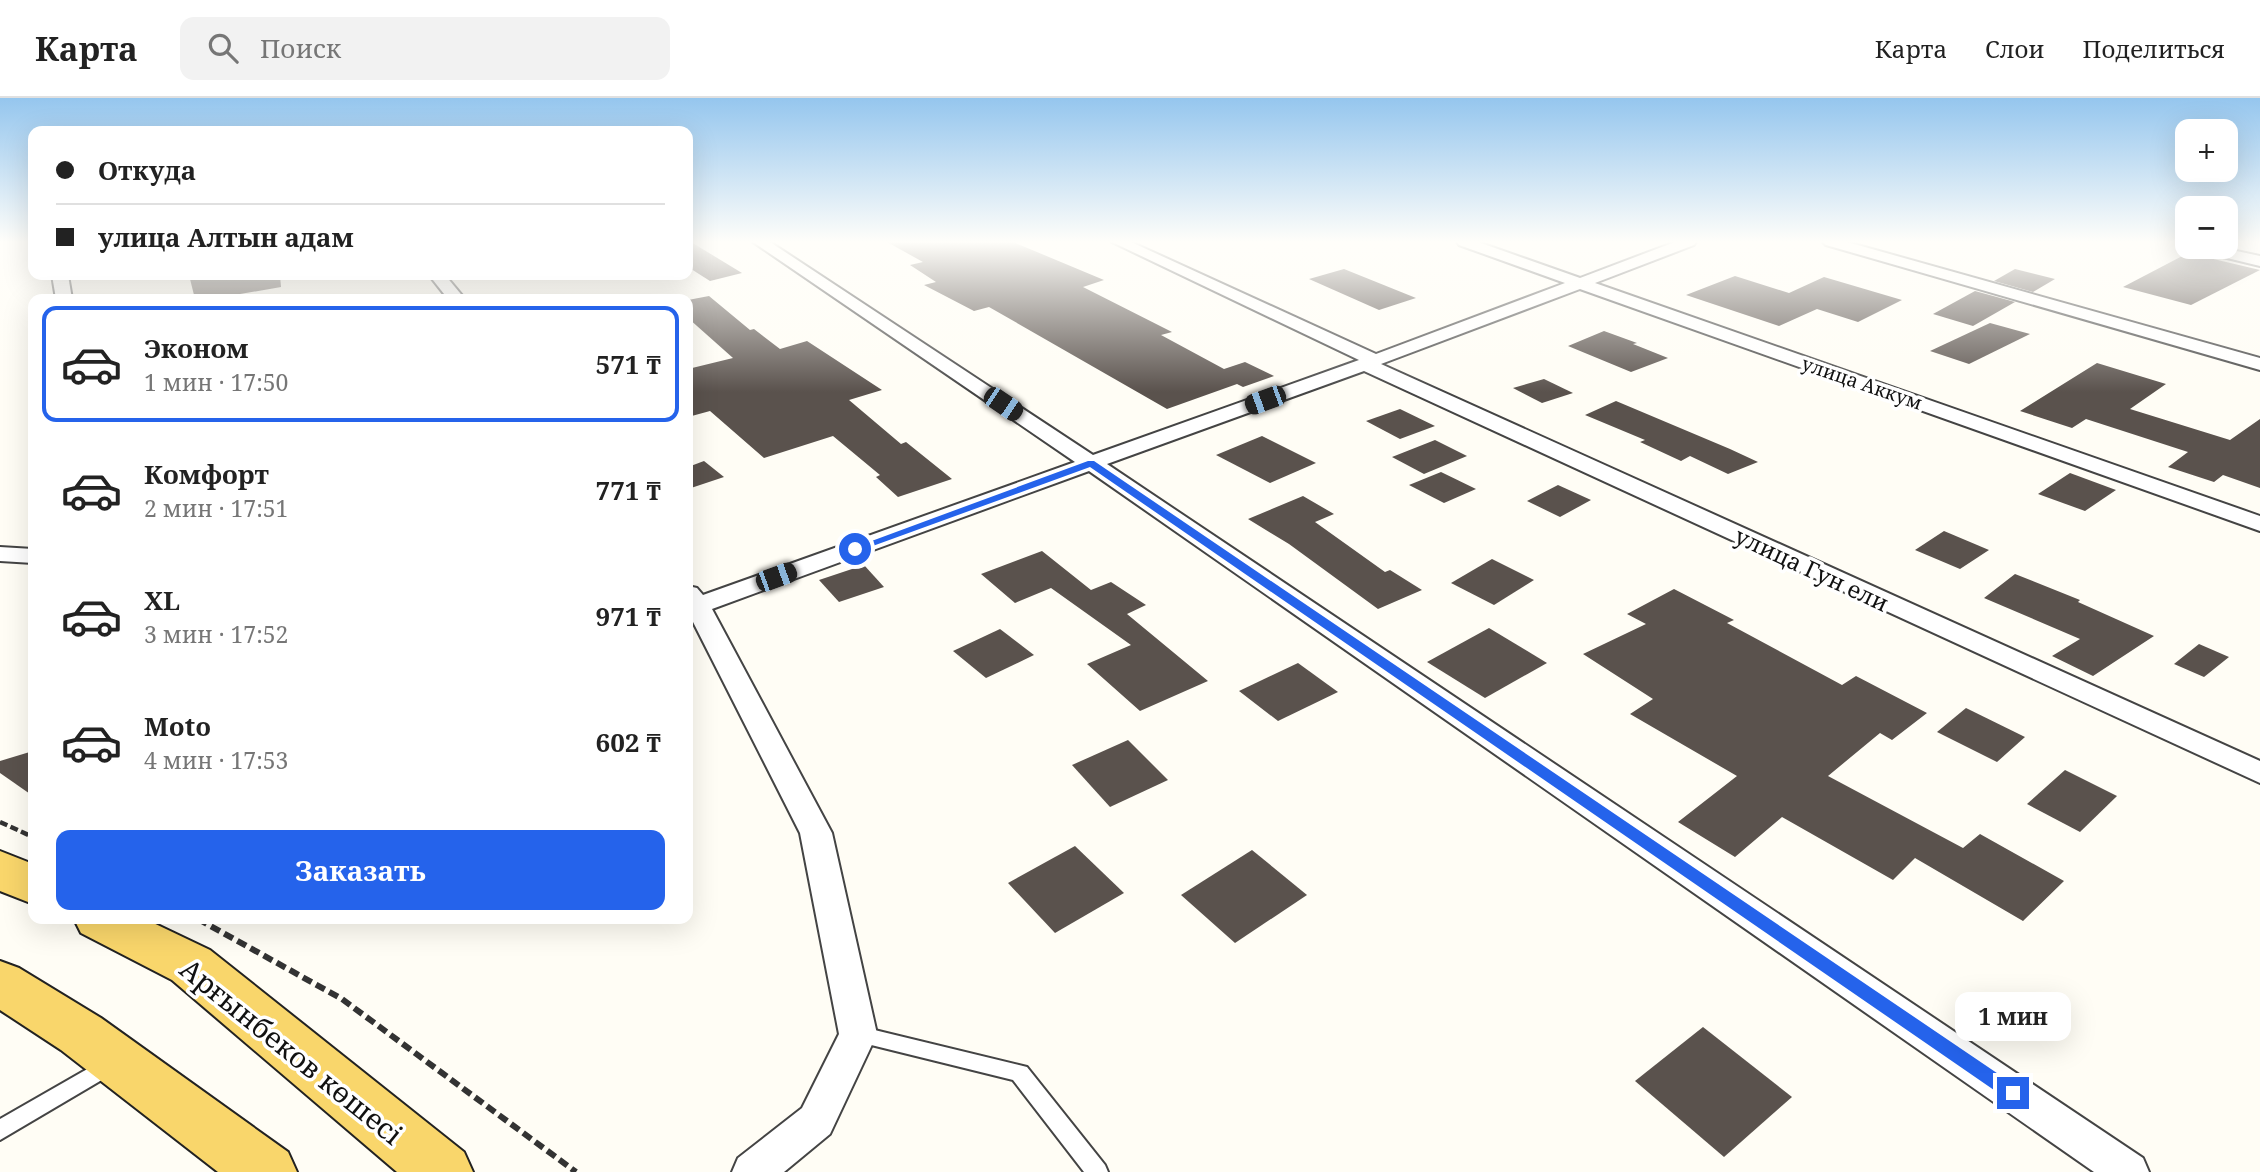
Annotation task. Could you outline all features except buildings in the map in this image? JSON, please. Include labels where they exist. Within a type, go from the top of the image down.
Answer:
[{"type":"main road","points":[[0,869],[28,883]]},
{"type":"main road","name":"Арғынбеков көшесі","points":[[109,924],[191,965],[442,1172]]},
{"type":"main road","points":[[0,983],[81,1034],[266,1172]]},
{"type":"street","points":[[835,292],[1091,463],[2128,1172]]},
{"type":"street","name":"улица Гун ели","points":[[1224,292],[2260,773]]},
{"type":"street","points":[[693,602],[1091,463],[1370,362],[1552,292]]},
{"type":"street","name":"улица Аккум","points":[[1607,292],[2260,524]]},
{"type":"street","points":[[2007,292],[2260,364]]},
{"type":"street","points":[[0,554],[28,556]]},
{"type":"street","points":[[693,607],[816,833],[858,1034],[816,1121],[753,1172]]},
{"type":"lane","points":[[858,1034],[1020,1073],[1097,1172]]},
{"type":"lane","points":[[0,1130],[117,1061]]},
{"type":"path","points":[[0,822],[28,835]]},
{"type":"path","points":[[207,924],[342,999],[576,1172]]},
{"type":"route","points":[[855,549],[1091,463],[2013,1093]]}]
